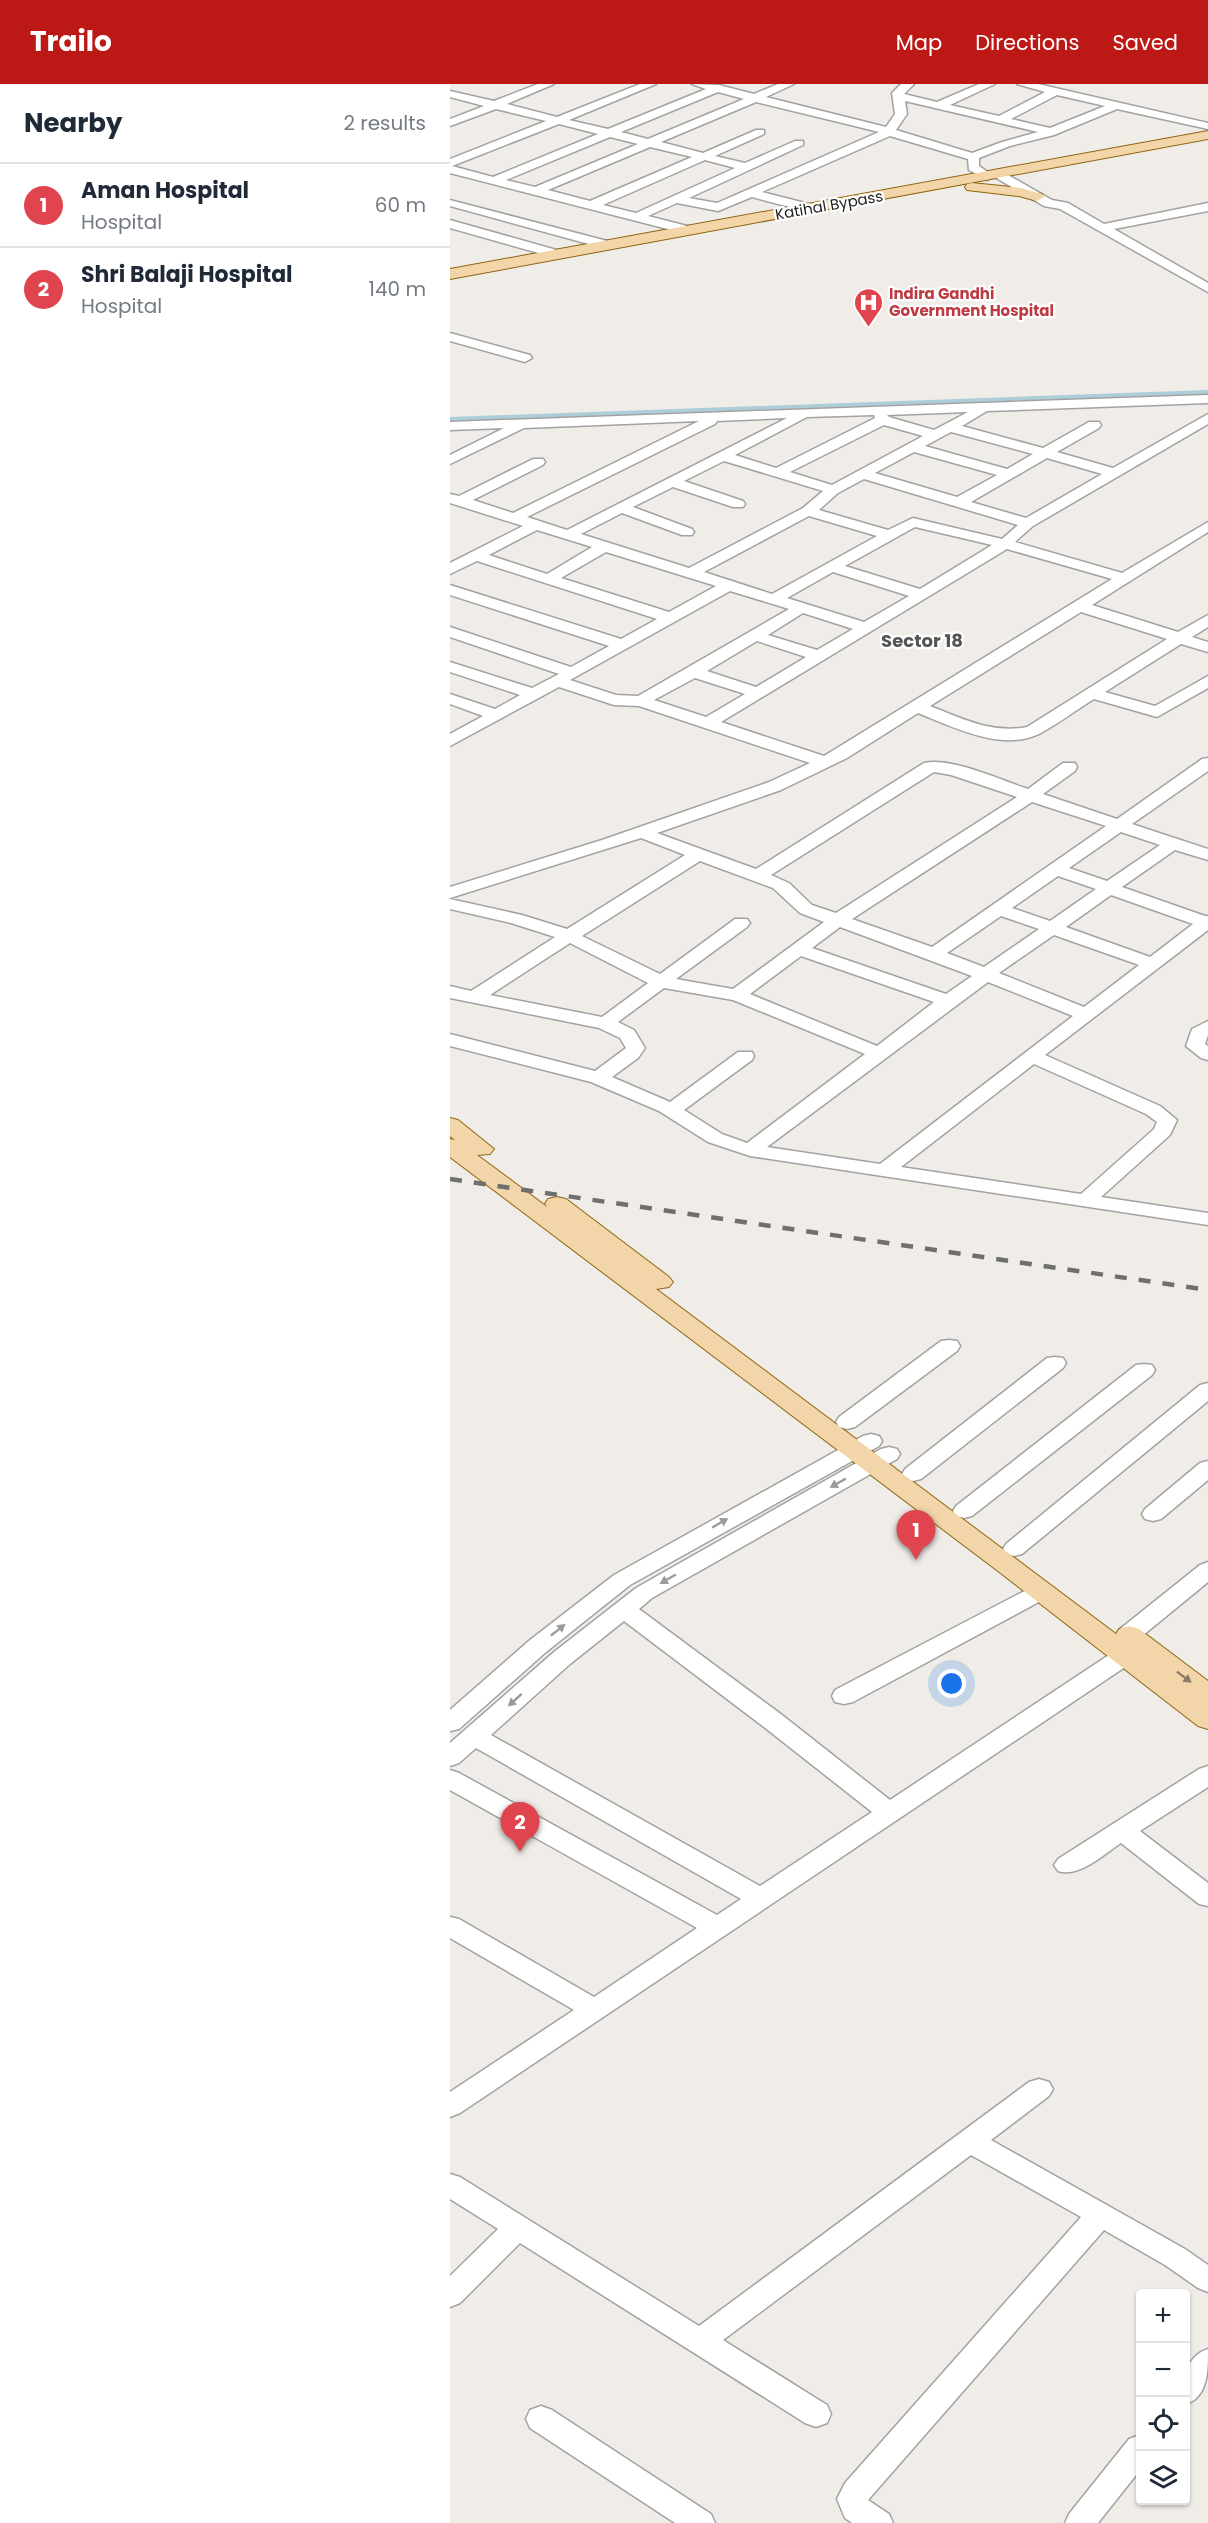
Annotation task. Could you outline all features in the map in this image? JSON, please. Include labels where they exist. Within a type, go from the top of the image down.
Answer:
[{"type":"main road","name":"Katihal Bypass","points":[[450,273],[1208,135]]},
{"type":"main road","points":[[936,185],[999,190],[1045,188],[1075,160]]},
{"type":"main road","points":[[450,1125],[847,1422],[872,1452],[913,1474],[1014,1549],[1127,1645],[1208,1719]]},
{"type":"main road","points":[[450,1146],[872,1452],[1042,1591],[1208,1696]]},
{"type":"street","points":[[450,93],[471,84]]},
{"type":"street","points":[[450,123],[548,84]]},
{"type":"street","points":[[450,163],[650,84]]},
{"type":"street","points":[[698,84],[722,86],[756,98],[889,132],[972,157],[1006,144],[1040,138],[1117,105]]},
{"type":"street","points":[[536,190],[788,84]]},
{"type":"street","points":[[675,199],[715,208],[889,132],[901,114],[898,93],[908,84]]},
{"type":"street","points":[[939,105],[989,84]]},
{"type":"street","points":[[1023,84],[1208,126]]},
{"type":"street","points":[[451,203],[722,86]]},
{"type":"street","points":[[999,120],[1056,91]]},
{"type":"street","points":[[450,93],[747,166]]},
{"type":"street","points":[[899,96],[1053,132]]},
{"type":"street","points":[[592,205],[760,132]]},
{"type":"street","points":[[637,217],[799,143]]},
{"type":"street","points":[[972,157],[973,167],[1045,188],[1048,203],[1064,206],[1208,288]]},
{"type":"street","points":[[450,169],[687,230]]},
{"type":"street","points":[[752,193],[809,208]]},
{"type":"street","points":[[451,203],[607,245]]},
{"type":"street","points":[[1101,228],[1208,207]]},
{"type":"street","points":[[450,224],[556,254]]},
{"type":"street","points":[[454,341],[525,358]]},
{"type":"street","points":[[450,426],[806,414],[881,416],[1208,399]]},
{"type":"street","points":[[691,573],[808,511],[833,490],[984,409]]},
{"type":"street","points":[[567,535],[806,414]]},
{"type":"street","points":[[777,473],[881,416],[936,435]]},
{"type":"street","points":[[514,518],[718,417]]},
{"type":"street","points":[[708,723],[1005,544],[1028,523],[1208,418]]},
{"type":"street","points":[[450,460],[524,424]]},
{"type":"street","points":[[960,502],[1094,425]]},
{"type":"street","points":[[950,427],[1116,473]]},
{"type":"street","points":[[450,447],[478,446]]},
{"type":"street","points":[[914,447],[1009,474]]},
{"type":"street","points":[[722,456],[833,490]]},
{"type":"street","points":[[457,503],[538,462]]},
{"type":"street","points":[[863,474],[1028,523]]},
{"type":"street","points":[[672,482],[738,504]]},
{"type":"street","points":[[457,503],[537,525],[866,628]]},
{"type":"street","points":[[621,508],[687,532]]},
{"type":"street","points":[[808,511],[889,535]]},
{"type":"street","points":[[774,599],[913,522],[921,522],[1005,544],[1124,578]]},
{"type":"street","points":[[450,569],[537,525]]},
{"type":"street","points":[[450,893],[642,833],[775,786],[825,762],[1208,526]]},
{"type":"street","points":[[548,579],[605,546]]},
{"type":"street","points":[[476,556],[671,618]]},
{"type":"street","points":[[832,567],[923,595]]},
{"type":"street","points":[[450,741],[729,585]]},
{"type":"street","points":[[450,590],[623,645]]},
{"type":"street","points":[[1080,606],[1208,647]]},
{"type":"street","points":[[641,701],[801,608]]},
{"type":"street","points":[[918,706],[989,732],[1018,735],[1032,731],[1208,620]]},
{"type":"street","points":[[450,632],[573,673]]},
{"type":"street","points":[[756,636],[819,656]]},
{"type":"street","points":[[450,667],[534,694]]},
{"type":"street","points":[[694,672],[758,693]]},
{"type":"street","points":[[557,681],[614,700],[641,701],[825,762]]},
{"type":"street","points":[[1092,693],[1157,712],[1200,694],[1208,681]]},
{"type":"street","points":[[450,699],[496,715]]},
{"type":"street","points":[[934,954],[1208,763]]},
{"type":"street","points":[[757,876],[930,768],[942,767],[1208,855]]},
{"type":"street","points":[[737,995],[838,920],[1028,797],[1069,767]]},
{"type":"street","points":[[642,833],[788,890],[806,909],[934,954],[1088,1014]]},
{"type":"street","points":[[750,1150],[948,1001],[1172,844]]},
{"type":"street","points":[[474,997],[699,855]]},
{"type":"street","points":[[1056,870],[1207,922]]},
{"type":"street","points":[[450,904],[516,919],[569,936],[662,982],[737,995],[878,1053]]},
{"type":"street","points":[[999,909],[1154,964]]},
{"type":"street","points":[[884,1171],[1207,922]]},
{"type":"street","points":[[605,1023],[741,923]]},
{"type":"street","points":[[799,949],[948,1001]]},
{"type":"street","points":[[450,992],[605,1023],[627,1034],[636,1048],[598,1078]]},
{"type":"street","points":[[1208,1027],[1199,1033],[1195,1046],[1208,1054]]},
{"type":"street","points":[[450,1040],[598,1078],[671,1110],[715,1138],[750,1150],[1208,1219]]},
{"type":"street","points":[[671,1110],[746,1056]]},
{"type":"street","points":[[1032,1057],[1153,1110],[1167,1120],[1163,1131],[1086,1200]]},
{"type":"street","points":[[847,1422],[949,1346]]},
{"type":"street","points":[[913,1474],[1055,1363]]},
{"type":"street","points":[[964,1511],[1144,1370]]},
{"type":"street","points":[[1014,1549],[1202,1402]]},
{"type":"street","points":[[450,1758],[562,1658],[644,1593],[872,1452]]},
{"type":"street","points":[[450,1723],[538,1646],[622,1580],[872,1452]]},
{"type":"street","points":[[1154,1514],[1208,1468]]},
{"type":"street","points":[[450,2106],[888,1813],[1127,1645],[1208,1570]]},
{"type":"street","points":[[844,1696],[1042,1591]]},
{"type":"street","points":[[624,1609],[773,1721],[888,1813]]},
{"type":"street","points":[[474,1736],[760,1898]]},
{"type":"street","points":[[1067,1865],[1208,1775]]},
{"type":"street","points":[[450,1779],[717,1927]]},
{"type":"street","points":[[1122,1830],[1208,1897]]},
{"type":"street","points":[[450,1926],[594,2009]]},
{"type":"street","points":[[700,2341],[1040,2089]]},
{"type":"street","points":[[970,2141],[1175,2257],[1208,2280]]},
{"type":"street","points":[[450,2185],[816,2414]]},
{"type":"street","points":[[869,2521],[856,2509],[852,2499],[856,2492],[1100,2215]]},
{"type":"street","points":[[450,2295],[518,2227]]},
{"type":"street","points":[[541,2419],[700,2523]]},
{"type":"street","points":[[1080,2523],[1138,2451]]},
{"type":"waterway","points":[[450,419],[1208,392]]},
{"type":"railway","points":[[450,1179],[1208,1290]]},
{"type":"place","name":"Indira Gandhi Government Hospital","points":[[868,328]]},
{"type":"place","name":"Aman Hospital","points":[[916,1560]]},
{"type":"place","name":"Shri Balaji Hospital","points":[[520,1852]]},
{"type":"district","name":"Sector 18","points":[[922,640]]}]
